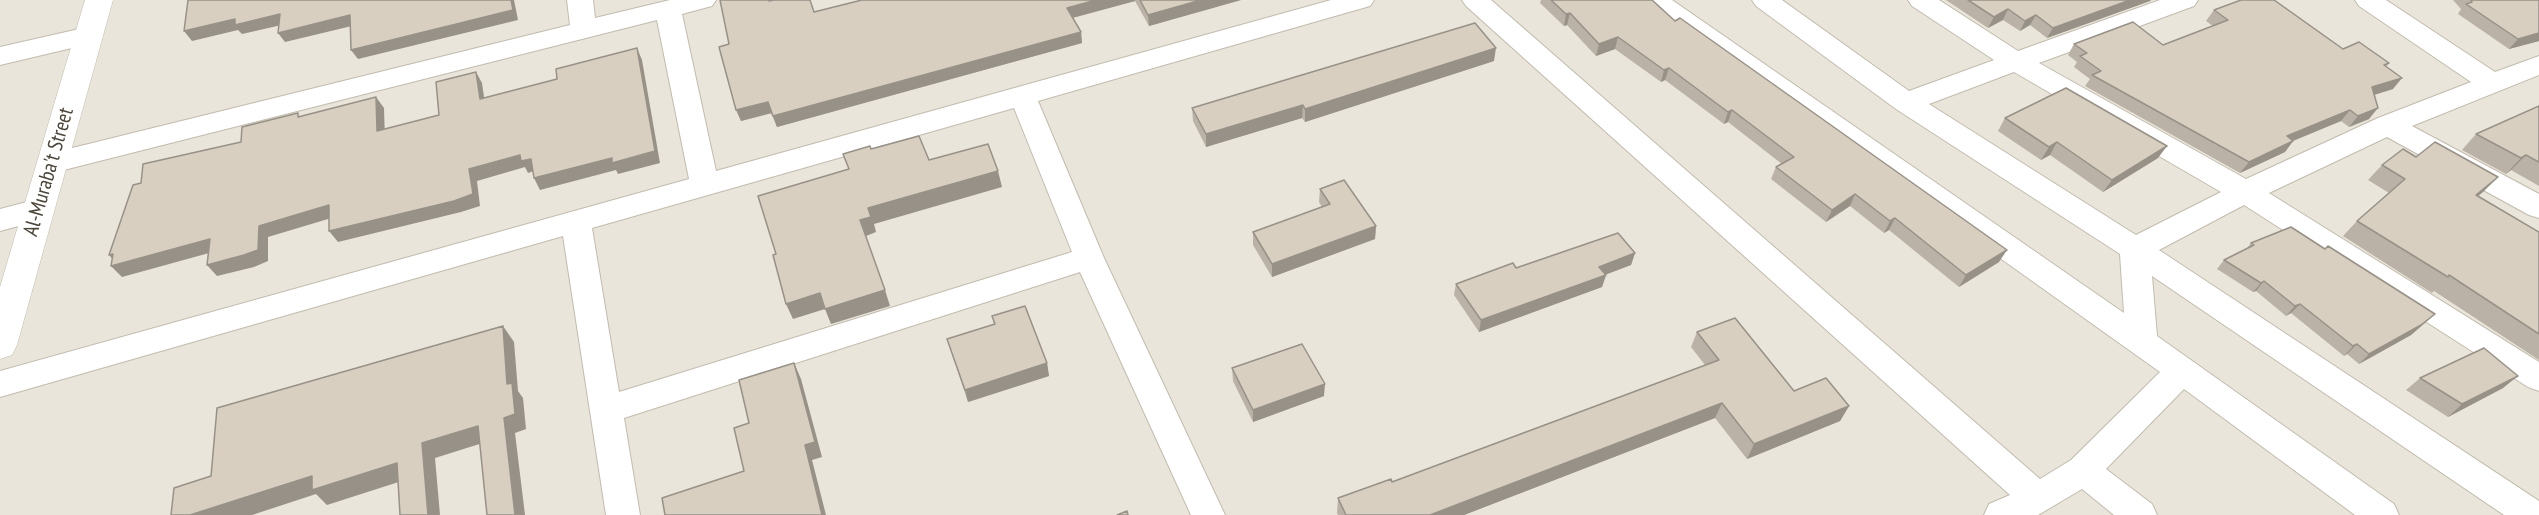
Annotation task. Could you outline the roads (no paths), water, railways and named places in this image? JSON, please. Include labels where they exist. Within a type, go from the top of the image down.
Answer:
[{"type":"street","name":"Al-Muraba't Street","points":[[0,345],[99,0]]},
{"type":"street","points":[[580,0],[584,30]]},
{"type":"street","points":[[52,163],[703,0]]},
{"type":"street","points":[[0,384],[1361,0]]},
{"type":"street","points":[[1475,0],[2038,499]]},
{"type":"street","points":[[1655,0],[2182,370],[2382,515]]},
{"type":"street","points":[[1765,0],[1906,102],[2135,249],[2532,515]]},
{"type":"street","points":[[1921,0],[2016,62],[2244,192],[2539,378]]},
{"type":"street","points":[[2368,0],[2494,84]]},
{"type":"street","points":[[1906,102],[2174,1]]},
{"type":"street","points":[[668,9],[705,186]]},
{"type":"street","points":[[0,56],[88,36]]},
{"type":"street","points":[[2135,249],[2244,192],[2388,125],[2539,65]]},
{"type":"street","points":[[1023,96],[1089,258],[1208,515]]},
{"type":"street","points":[[2388,125],[2539,207]]},
{"type":"street","points":[[0,220],[38,210]]},
{"type":"street","points":[[576,222],[623,515]]},
{"type":"street","points":[[2135,249],[2142,342]]},
{"type":"street","points":[[606,410],[1089,258]]},
{"type":"street","points":[[2001,515],[2038,499],[2083,470],[2182,370]]},
{"type":"street","points":[[2083,470],[2140,515]]}]
